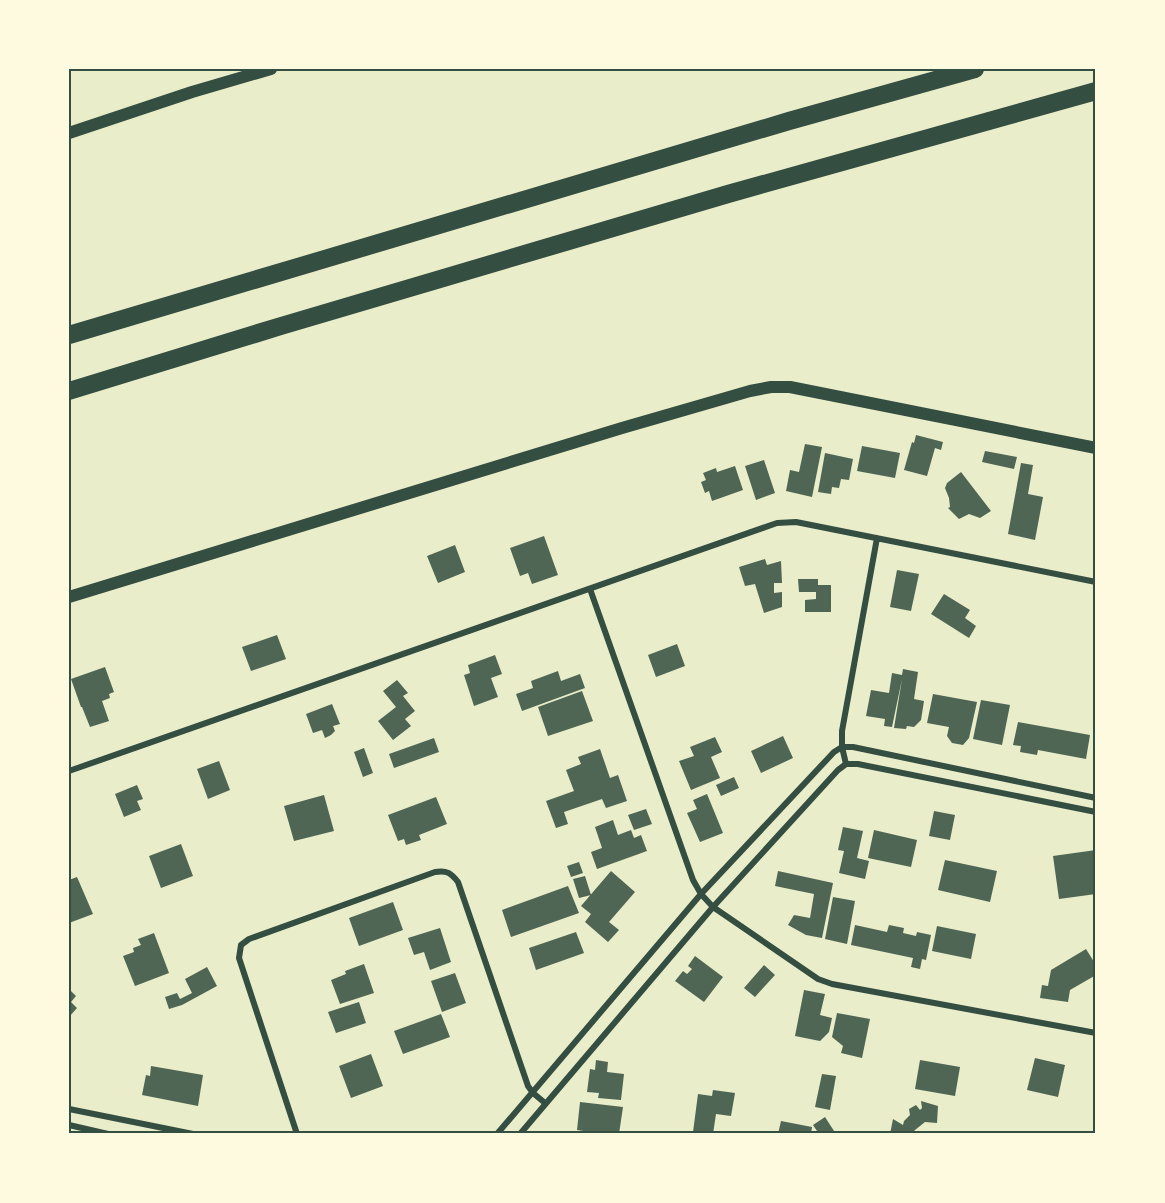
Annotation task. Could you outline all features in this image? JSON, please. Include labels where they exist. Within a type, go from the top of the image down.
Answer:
[{"type":"highway","points":[[69,335],[789,121],[975,69]]},
{"type":"highway","points":[[69,391],[728,194],[1096,91]]},
{"type":"main road","points":[[69,133],[192,92],[271,69]]},
{"type":"main road","points":[[69,597],[622,428],[771,387],[790,387],[1096,448]]},
{"type":"street","points":[[69,771],[777,524],[796,522],[1096,582]]},
{"type":"street","points":[[846,764],[842,747],[842,730],[877,538]]},
{"type":"street","points":[[590,589],[693,880],[701,894],[713,907],[818,979],[832,984],[1096,1034]]},
{"type":"street","points":[[497,1134],[701,894],[834,752],[842,747],[853,747],[1096,798]]},
{"type":"street","points":[[520,1134],[713,907],[846,764],[858,764],[1096,812]]},
{"type":"street","points":[[297,1134],[239,957],[241,945],[249,939],[445,870],[451,873],[458,882],[528,1086],[545,1103]]},
{"type":"street","points":[[69,1109],[193,1134]]},
{"type":"street","points":[[69,1125],[108,1134]]},
{"type":"building","points":[[916,435],[943,442],[941,450],[935,448],[927,476],[904,470]]},
{"type":"building","points":[[805,444],[822,447],[812,497],[786,491],[790,470],[799,472]]},
{"type":"building","points":[[862,446],[900,453],[895,478],[857,471]]},
{"type":"building","points":[[985,451],[1017,457],[1014,469],[982,462]]},
{"type":"building","points":[[825,453],[853,459],[849,480],[841,479],[839,488],[832,487],[831,494],[818,492]]},
{"type":"building","points":[[764,460],[775,493],[756,500],[745,466]]},
{"type":"building","points":[[1021,463],[1033,465],[1028,494],[1043,497],[1035,540],[1008,534]]},
{"type":"building","points":[[735,466],[743,490],[712,501],[709,491],[705,493],[701,482],[706,480],[703,473],[716,468],[717,472]]},
{"type":"building","points":[[961,472],[991,511],[980,518],[969,514],[959,519],[948,508],[950,507],[949,498],[945,488],[947,483]]},
{"type":"building","points":[[544,536],[558,575],[532,584],[528,573],[520,576],[510,548]]},
{"type":"building","points":[[455,545],[465,572],[438,583],[427,556]]},
{"type":"building","points":[[765,559],[767,565],[781,561],[782,583],[774,583],[774,593],[782,592],[782,607],[764,613],[755,584],[745,586],[739,567]]},
{"type":"building","points":[[897,570],[919,574],[911,611],[890,607]]},
{"type":"building","points":[[798,579],[818,579],[818,585],[831,585],[831,612],[805,612],[805,600],[816,599],[816,592],[799,592]]},
{"type":"building","points":[[944,594],[970,610],[965,618],[976,626],[969,638],[931,614]]},
{"type":"building","points":[[277,635],[286,659],[251,671],[242,647]]},
{"type":"building","points":[[677,644],[685,666],[656,677],[648,655]]},
{"type":"building","points":[[495,655],[502,674],[491,678],[498,697],[474,706],[464,675],[470,673],[468,665]]},
{"type":"building","points":[[105,667],[114,692],[109,694],[110,698],[102,701],[109,721],[90,727],[71,679]]},
{"type":"building","points":[[903,669],[918,672],[914,699],[924,701],[921,720],[914,727],[894,728],[902,679],[892,727],[884,726],[885,719],[866,716],[871,690],[889,693],[892,673],[902,675]]},
{"type":"building","points":[[558,671],[561,681],[580,674],[585,688],[522,711],[516,694],[533,688],[531,681]]},
{"type":"building","points":[[397,680],[408,693],[403,696],[415,711],[405,719],[411,726],[393,740],[378,721],[396,707],[383,691]]},
{"type":"building","points":[[582,691],[593,721],[548,736],[538,707]]},
{"type":"building","points":[[933,694],[977,702],[969,738],[963,745],[952,743],[947,736],[949,727],[927,723]]},
{"type":"building","points":[[981,700],[1010,705],[1002,745],[973,739]]},
{"type":"building","points":[[332,704],[340,724],[333,726],[335,731],[325,738],[322,730],[313,733],[306,714]]},
{"type":"building","points":[[1018,722],[1090,735],[1086,759],[1038,750],[1037,755],[1020,752],[1021,746],[1013,745]]},
{"type":"building","points":[[783,736],[793,758],[761,773],[751,751]]},
{"type":"building","points":[[715,737],[722,752],[711,757],[720,778],[691,790],[679,761],[694,756],[690,747]]},
{"type":"building","points":[[434,738],[439,752],[394,768],[389,754]]},
{"type":"building","points":[[364,748],[373,773],[363,777],[354,752]]},
{"type":"building","points":[[600,749],[610,778],[618,775],[627,801],[606,808],[602,799],[564,812],[568,824],[556,828],[546,801],[574,791],[566,770],[581,764],[578,757]]},
{"type":"building","points":[[219,761],[230,790],[208,799],[197,769]]},
{"type":"building","points":[[734,777],[739,788],[721,796],[716,785]]},
{"type":"building","points":[[137,785],[143,799],[137,801],[141,810],[124,817],[115,794]]},
{"type":"building","points":[[707,794],[723,833],[700,842],[687,813],[697,809],[693,800]]},
{"type":"building","points":[[324,795],[334,831],[294,841],[284,806]]},
{"type":"building","points":[[436,797],[447,824],[419,835],[421,840],[406,845],[404,839],[398,841],[388,815]]},
{"type":"building","points":[[646,809],[652,824],[634,830],[628,815]]},
{"type":"building","points":[[934,811],[955,815],[950,840],[929,836]]},
{"type":"building","points":[[613,820],[618,835],[631,830],[634,838],[641,835],[647,851],[597,869],[591,852],[602,848],[595,827]]},
{"type":"building","points":[[843,827],[863,831],[857,858],[869,861],[865,879],[839,873],[844,851],[838,850]]},
{"type":"building","points":[[874,830],[917,840],[911,867],[868,858]]},
{"type":"building","points":[[181,844],[193,876],[161,888],[149,856]]},
{"type":"building","points":[[1096,850],[1096,894],[1059,899],[1053,856]]},
{"type":"building","points":[[945,860],[997,871],[990,902],[938,890]]},
{"type":"building","points":[[579,862],[583,873],[571,877],[567,866]]},
{"type":"building","points":[[611,871],[635,892],[609,922],[619,930],[608,942],[585,922],[591,914],[581,906]]},
{"type":"building","points":[[778,871],[833,883],[822,938],[806,935],[788,925],[794,915],[810,918],[814,894],[775,886]]},
{"type":"building","points":[[585,876],[591,895],[579,898],[573,879]]},
{"type":"building","points":[[77,877],[93,914],[69,923],[69,880]]},
{"type":"building","points":[[568,886],[579,913],[511,937],[502,910]]},
{"type":"building","points":[[833,897],[855,901],[847,944],[825,939]]},
{"type":"building","points":[[393,902],[403,930],[359,946],[349,918]]},
{"type":"building","points":[[855,925],[887,932],[889,925],[904,928],[903,933],[916,936],[917,932],[931,935],[926,960],[922,959],[920,969],[911,967],[913,958],[851,945]]},
{"type":"building","points":[[937,926],[976,934],[971,959],[932,951]]},
{"type":"building","points":[[440,928],[451,962],[430,970],[424,952],[414,955],[408,938]]},
{"type":"building","points":[[576,932],[584,953],[536,970],[529,948]]},
{"type":"building","points":[[154,933],[169,973],[135,986],[123,956],[134,952],[133,948],[141,945],[138,939]]},
{"type":"building","points":[[1086,949],[1096,965],[1096,975],[1070,990],[1068,1002],[1040,998],[1042,985],[1048,986],[1051,970]]},
{"type":"building","points":[[695,956],[723,977],[704,1002],[675,981],[683,971],[687,974],[692,969],[688,966]]},
{"type":"building","points":[[364,964],[374,993],[340,1004],[331,980],[346,974],[345,971]]},
{"type":"building","points":[[764,965],[775,975],[755,997],[744,988]]},
{"type":"building","points":[[207,967],[217,986],[182,1005],[169,1009],[165,997],[177,993],[180,999],[192,993],[185,979]]},
{"type":"building","points":[[455,973],[466,1003],[442,1012],[431,981]]},
{"type":"building","points":[[69,989],[76,996],[71,1002],[77,1008],[69,1017]]},
{"type":"building","points":[[804,990],[825,994],[820,1015],[832,1018],[829,1032],[820,1041],[795,1036]]},
{"type":"building","points":[[359,1002],[366,1023],[336,1033],[328,1012]]},
{"type":"building","points":[[837,1013],[870,1019],[862,1058],[841,1053],[843,1046],[832,1037]]},
{"type":"building","points":[[441,1014],[450,1037],[403,1054],[394,1031]]},
{"type":"building","points":[[371,1054],[383,1086],[351,1098],[339,1066]]},
{"type":"building","points":[[1035,1058],[1065,1065],[1058,1097],[1027,1090]]},
{"type":"building","points":[[596,1060],[608,1062],[607,1072],[624,1074],[621,1100],[598,1098],[599,1093],[587,1092],[590,1069],[595,1070]]},
{"type":"building","points":[[920,1060],[960,1067],[955,1096],[915,1089]]},
{"type":"building","points":[[151,1066],[203,1075],[198,1106],[142,1095],[146,1075],[150,1076]]},
{"type":"building","points":[[822,1074],[836,1076],[830,1110],[815,1107]]},
{"type":"building","points":[[713,1090],[735,1093],[731,1116],[716,1114],[713,1134],[693,1132],[698,1094],[712,1096]]},
{"type":"building","points":[[921,1101],[938,1106],[937,1123],[925,1122],[912,1134],[890,1134],[893,1119],[903,1125],[910,1115],[909,1109],[916,1105],[920,1110],[922,1108]]},
{"type":"building","points":[[580,1102],[623,1107],[619,1134],[577,1130]]},
{"type":"building","points":[[825,1117],[836,1134],[819,1134],[813,1125]]},
{"type":"building","points":[[781,1121],[812,1127],[811,1134],[778,1134]]}]
